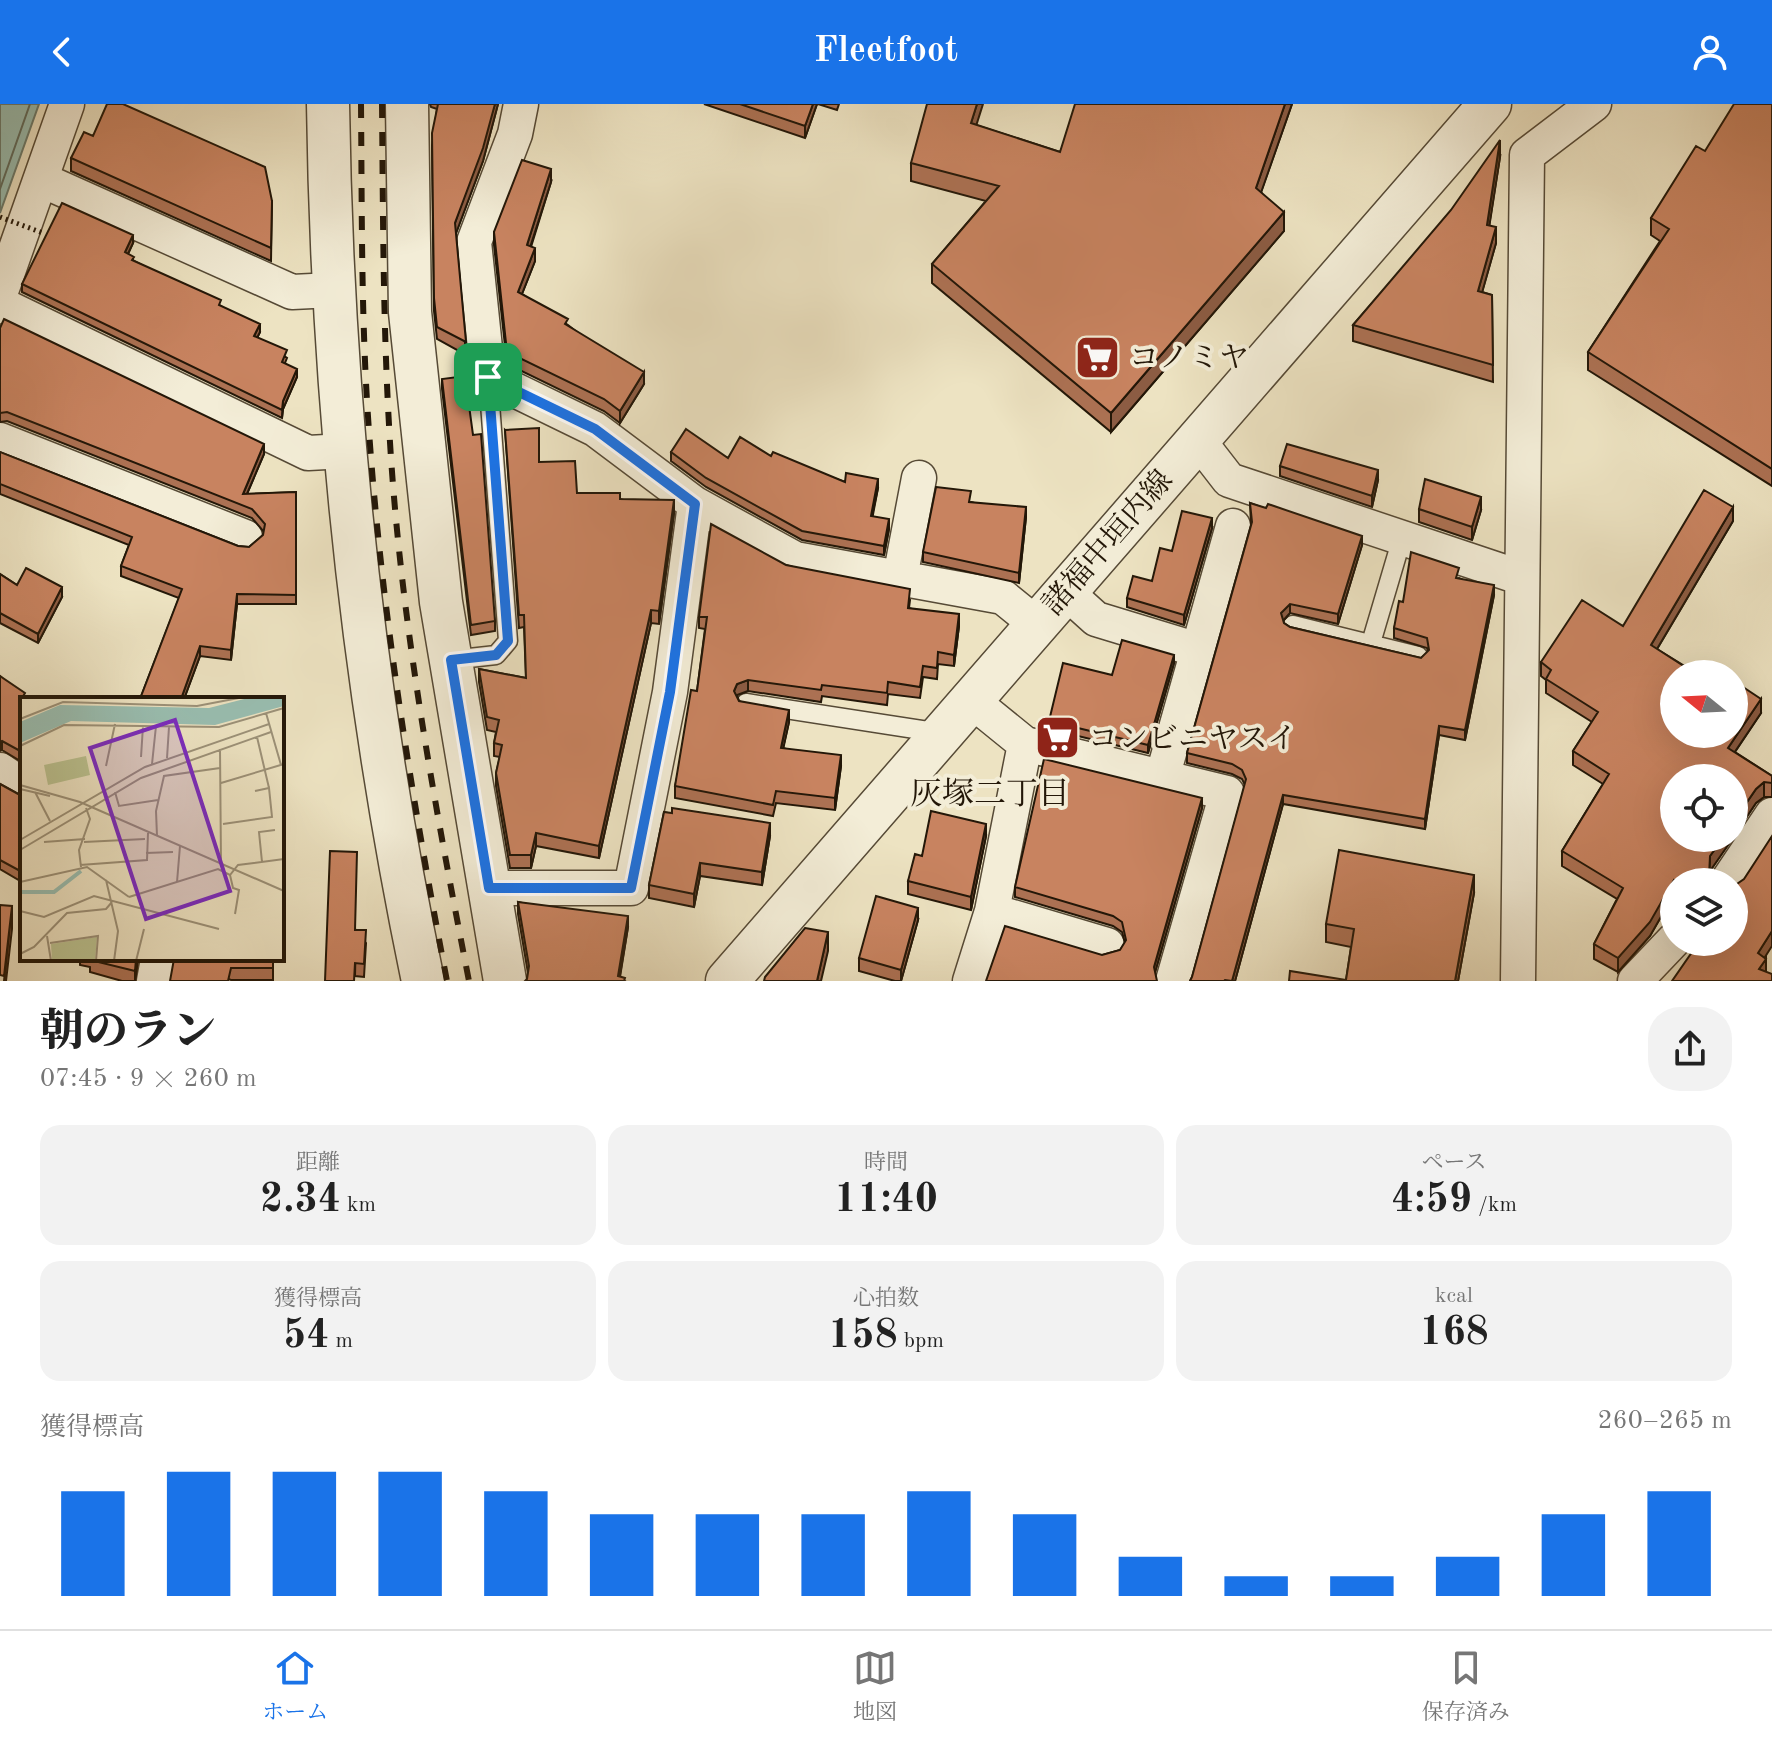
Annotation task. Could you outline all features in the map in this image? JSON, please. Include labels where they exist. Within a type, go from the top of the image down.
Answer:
[{"type":"street","points":[[0,294],[67,104]]},
{"type":"street","points":[[328,104],[333,290],[351,526],[399,858],[423,981]]},
{"type":"street","points":[[407,104],[410,312],[441,602],[505,981]]},
{"type":"street","points":[[521,104],[515,134],[474,242],[488,377],[595,429],[695,504],[795,559],[1003,597],[1035,623]]},
{"type":"street","points":[[1518,981],[1527,155],[1594,104]]},
{"type":"street","name":"諸福中垣内線","points":[[727,981],[1485,106]]},
{"type":"street","points":[[42,180],[292,292],[333,290]]},
{"type":"street","points":[[0,304],[308,453],[345,451]]},
{"type":"street","points":[[0,440],[245,537]]},
{"type":"street","points":[[1198,440],[1229,480],[1522,578]]},
{"type":"street","points":[[900,578],[919,478]]},
{"type":"street","points":[[489,888],[631,888],[655,806],[695,504]]},
{"type":"street","points":[[1162,778],[1233,526]]},
{"type":"street","points":[[1065,591],[1096,619],[1198,650]]},
{"type":"street","points":[[972,701],[1025,744],[1227,793],[1173,981]]},
{"type":"street","points":[[970,981],[992,911],[1025,744]]},
{"type":"street","points":[[0,770],[20,784]]},
{"type":"street","points":[[1736,868],[1772,815]]},
{"type":"street","points":[[992,911],[1107,945]]},
{"type":"street","points":[[1635,981],[1660,955]]},
{"type":"street","points":[[154,981],[158,961]]},
{"type":"lane","points":[[451,660],[496,655],[508,641],[488,377]]},
{"type":"lane","points":[[1371,643],[1402,538]]},
{"type":"lane","points":[[1293,625],[1418,656]]},
{"type":"lane","points":[[746,703],[944,734]]},
{"type":"path","points":[[0,217],[43,233]]},
{"type":"water","points":[[0,104],[39,104],[0,213]]},
{"type":"building","points":[[107,104],[123,104],[265,167],[272,201],[271,248],[71,158],[84,132],[93,136]]},
{"type":"building","points":[[438,104],[495,104],[483,148],[455,223],[466,342],[437,327],[432,133]]},
{"type":"building","points":[[740,104],[813,104],[805,126]]},
{"type":"building","name":"コノミヤ","points":[[927,104],[977,104],[971,123],[1060,152],[1075,104],[1285,104],[1256,188],[1284,212],[1111,413],[932,264],[999,186],[911,163]]},
{"type":"building","points":[[1734,104],[1772,104],[1772,469],[1588,352],[1669,229],[1651,218],[1696,146],[1705,151]]},
{"type":"building","points":[[1500,140],[1487,225],[1496,227],[1478,291],[1492,295],[1493,365],[1353,325],[1451,210]]},
{"type":"building","points":[[522,160],[551,169],[527,245],[535,248],[518,292],[568,319],[565,324],[644,372],[620,411],[604,399],[507,352],[494,232]]},
{"type":"building","points":[[62,203],[133,235],[125,252],[134,257],[132,260],[221,300],[219,305],[260,324],[254,336],[287,350],[282,362],[297,369],[282,410],[22,284]]},
{"type":"building","points":[[4,319],[264,444],[243,494],[296,492],[296,595],[237,594],[231,650],[200,646],[182,697],[141,697],[182,589],[121,566],[132,537],[0,484],[0,452],[238,546],[249,547],[263,535],[265,524],[252,509],[7,412],[0,413],[0,328]]},
{"type":"building","points":[[465,376],[473,435],[481,434],[495,621],[471,625],[442,379]]},
{"type":"building","points":[[539,428],[539,462],[575,461],[577,493],[620,493],[620,499],[674,500],[659,611],[651,610],[599,846],[536,833],[531,855],[510,855],[496,773],[502,745],[494,743],[499,720],[487,717],[479,669],[526,678],[524,615],[519,615],[505,430]]},
{"type":"building","points":[[686,429],[728,458],[740,437],[771,456],[773,452],[845,482],[846,473],[878,479],[871,516],[889,519],[884,546],[802,531],[706,478],[671,452]]},
{"type":"building","points":[[1287,444],[1378,470],[1372,496],[1280,466]]},
{"type":"building","points":[[1425,479],[1481,497],[1472,527],[1419,509]]},
{"type":"building","points":[[936,487],[971,491],[969,502],[1026,507],[1019,573],[923,552]]},
{"type":"building","points":[[1704,490],[1733,507],[1651,645],[1674,660],[1660,660],[1660,748],[1728,748],[1772,776],[1772,783],[1764,782],[1748,801],[1748,764],[1660,764],[1660,852],[1713,852],[1709,868],[1660,868],[1660,904],[1650,922],[1618,958],[1594,944],[1623,888],[1562,851],[1609,774],[1573,751],[1598,712],[1546,679],[1551,670],[1541,662],[1582,600],[1623,626]]},
{"type":"building","points":[[1250,503],[1266,508],[1268,504],[1362,536],[1338,614],[1290,604],[1281,613],[1284,623],[1290,627],[1421,658],[1429,650],[1427,638],[1394,628],[1399,601],[1403,602],[1411,552],[1459,568],[1456,578],[1494,585],[1465,730],[1439,726],[1425,819],[1283,795],[1232,981],[1190,981],[1246,779],[1242,770],[1232,764],[1187,753],[1252,522]]},
{"type":"building","points":[[1182,511],[1212,518],[1184,615],[1127,598],[1133,576],[1152,581],[1160,548],[1172,551]]},
{"type":"building","points":[[711,524],[786,565],[910,589],[908,608],[959,614],[954,655],[938,652],[937,668],[923,666],[920,687],[888,682],[887,693],[822,685],[821,690],[748,680],[737,684],[734,691],[739,701],[789,710],[781,748],[841,755],[835,798],[776,791],[773,805],[675,786],[691,690],[697,691],[707,617],[699,617]]},
{"type":"building","points":[[26,568],[62,587],[38,634],[0,613],[0,574],[17,585]]},
{"type":"building","points":[[1122,640],[1174,655],[1148,745],[1049,721],[1063,663],[1112,675]]},
{"type":"building","points":[[0,676],[25,693],[20,697],[20,751],[0,742]]},
{"type":"building","points":[[1748,690],[1761,699],[1748,718]]},
{"type":"building","points":[[1044,759],[1202,798],[1154,967],[1157,981],[986,981],[1005,926],[1102,955],[1120,950],[1126,940],[1122,922],[1113,916],[1015,887]]},
{"type":"building","points":[[0,784],[20,795],[20,871],[0,860]]},
{"type":"building","points":[[672,808],[770,823],[762,872],[700,863],[694,894],[649,885],[664,812],[672,813]]},
{"type":"building","points":[[931,811],[986,824],[971,897],[908,881],[915,854],[922,856]]},
{"type":"building","points":[[1772,836],[1772,931],[1758,953],[1766,959],[1759,969],[1772,974],[1772,981],[1672,981],[1689,956],[1748,956],[1748,873]]},
{"type":"building","points":[[1339,850],[1474,875],[1455,981],[1289,981],[1290,971],[1346,980],[1354,929],[1326,924]]},
{"type":"building","points":[[330,851],[357,852],[355,930],[366,930],[364,964],[355,963],[354,981],[325,981]]},
{"type":"building","points":[[876,896],[918,908],[901,970],[859,958]]},
{"type":"building","points":[[518,902],[628,916],[618,976],[625,978],[624,981],[525,981],[529,966]]},
{"type":"building","points":[[0,905],[12,906],[4,976],[0,975]]},
{"type":"building","points":[[805,928],[828,932],[817,981],[764,981],[765,977]]},
{"type":"building","points":[[94,961],[136,961],[135,971]]},
{"type":"building","points":[[174,961],[273,961],[273,968],[231,968],[228,981],[170,981]]},
{"type":"railway","points":[[361,104],[362,268],[375,500],[400,707],[447,981]]},
{"type":"railway","points":[[382,104],[387,385],[394,495],[419,704],[469,981]]},
{"type":"place","name":"コノミヤ","points":[[1098,357]]},
{"type":"place","name":"コンビニヤスイ","points":[[1057,738]]},
{"type":"district","name":"灰塚二丁目","points":[[990,793]]},
{"type":"route","points":[[488,377],[595,429],[695,504],[670,692],[631,888],[489,888],[451,660],[496,655],[508,641],[488,377]]}]
